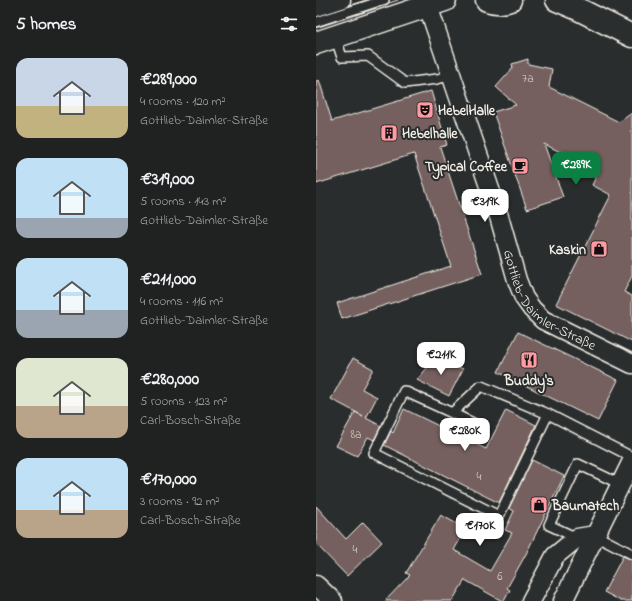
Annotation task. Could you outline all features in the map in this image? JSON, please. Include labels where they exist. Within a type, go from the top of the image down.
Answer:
[{"type":"street","points":[[316,8],[339,0]]},
{"type":"street","points":[[487,0],[493,2],[510,0]]},
{"type":"street","points":[[557,0],[632,36]]},
{"type":"street","points":[[325,39],[437,3]]},
{"type":"street","name":"Gottlieb-Daimler-Straße","points":[[437,3],[452,75],[498,213],[517,280],[524,298],[543,320],[632,364]]},
{"type":"street","points":[[563,601],[632,461]]},
{"type":"street","points":[[531,601],[555,556],[577,538],[595,535]]},
{"type":"street","points":[[316,585],[333,601]]},
{"type":"lane","points":[[316,22],[384,0]]},
{"type":"lane","points":[[325,39],[342,57],[368,56],[405,83],[437,79],[452,75]]},
{"type":"lane","points":[[452,413],[481,386],[548,414],[632,457]]},
{"type":"lane","points":[[479,426],[404,391],[374,453],[499,516],[548,414]]},
{"type":"lane","points":[[577,538],[549,525],[578,464],[620,484]]},
{"type":"lane","points":[[595,535],[632,554]]},
{"type":"building","points":[[528,59],[528,64],[552,69],[549,87],[619,122],[632,113],[632,276],[624,292],[632,296],[632,342],[556,304],[611,195],[592,185],[599,171],[544,144],[563,197],[527,209],[493,112],[516,105],[496,87],[513,68],[512,64]]},
{"type":"building","points":[[319,80],[332,121],[431,91],[447,145],[440,147],[482,274],[342,319],[337,303],[451,266],[414,154],[316,184],[316,81]]},
{"type":"building","points":[[518,332],[618,380],[598,421],[498,372]]},
{"type":"building","points":[[437,356],[463,369],[449,396],[417,380]]},
{"type":"building","points":[[353,358],[373,369],[362,389],[377,397],[366,418],[381,426],[374,440],[368,437],[357,456],[336,446],[355,412],[363,416],[331,399]]},
{"type":"building","points":[[404,409],[486,449],[506,410],[536,425],[499,503],[384,445],[391,431],[393,433]]},
{"type":"building","points":[[532,460],[564,476],[526,554],[507,588],[510,590],[504,601],[465,580],[452,601],[385,601],[410,575],[406,573],[441,515],[466,529],[454,550],[490,571],[512,533],[505,530],[514,511],[509,508]]},
{"type":"building","points":[[316,506],[346,539],[363,522],[382,542],[347,576],[316,544]]},
{"type":"building","points":[[623,556],[632,560],[632,601],[621,601],[604,592]]},
{"type":"tram line","points":[[316,17],[369,0]]},
{"type":"tram line","points":[[316,27],[398,0]]},
{"type":"place","name":"HebelHalle","points":[[425,110]]},
{"type":"place","name":"Hebelhalle","points":[[389,133]]},
{"type":"place","name":"Typical Coffee","points":[[520,166]]},
{"type":"place","name":"Kaskin","points":[[599,249]]},
{"type":"place","name":"Buddy's","points":[[529,360]]},
{"type":"place","name":"Baumatech","points":[[539,505]]}]
